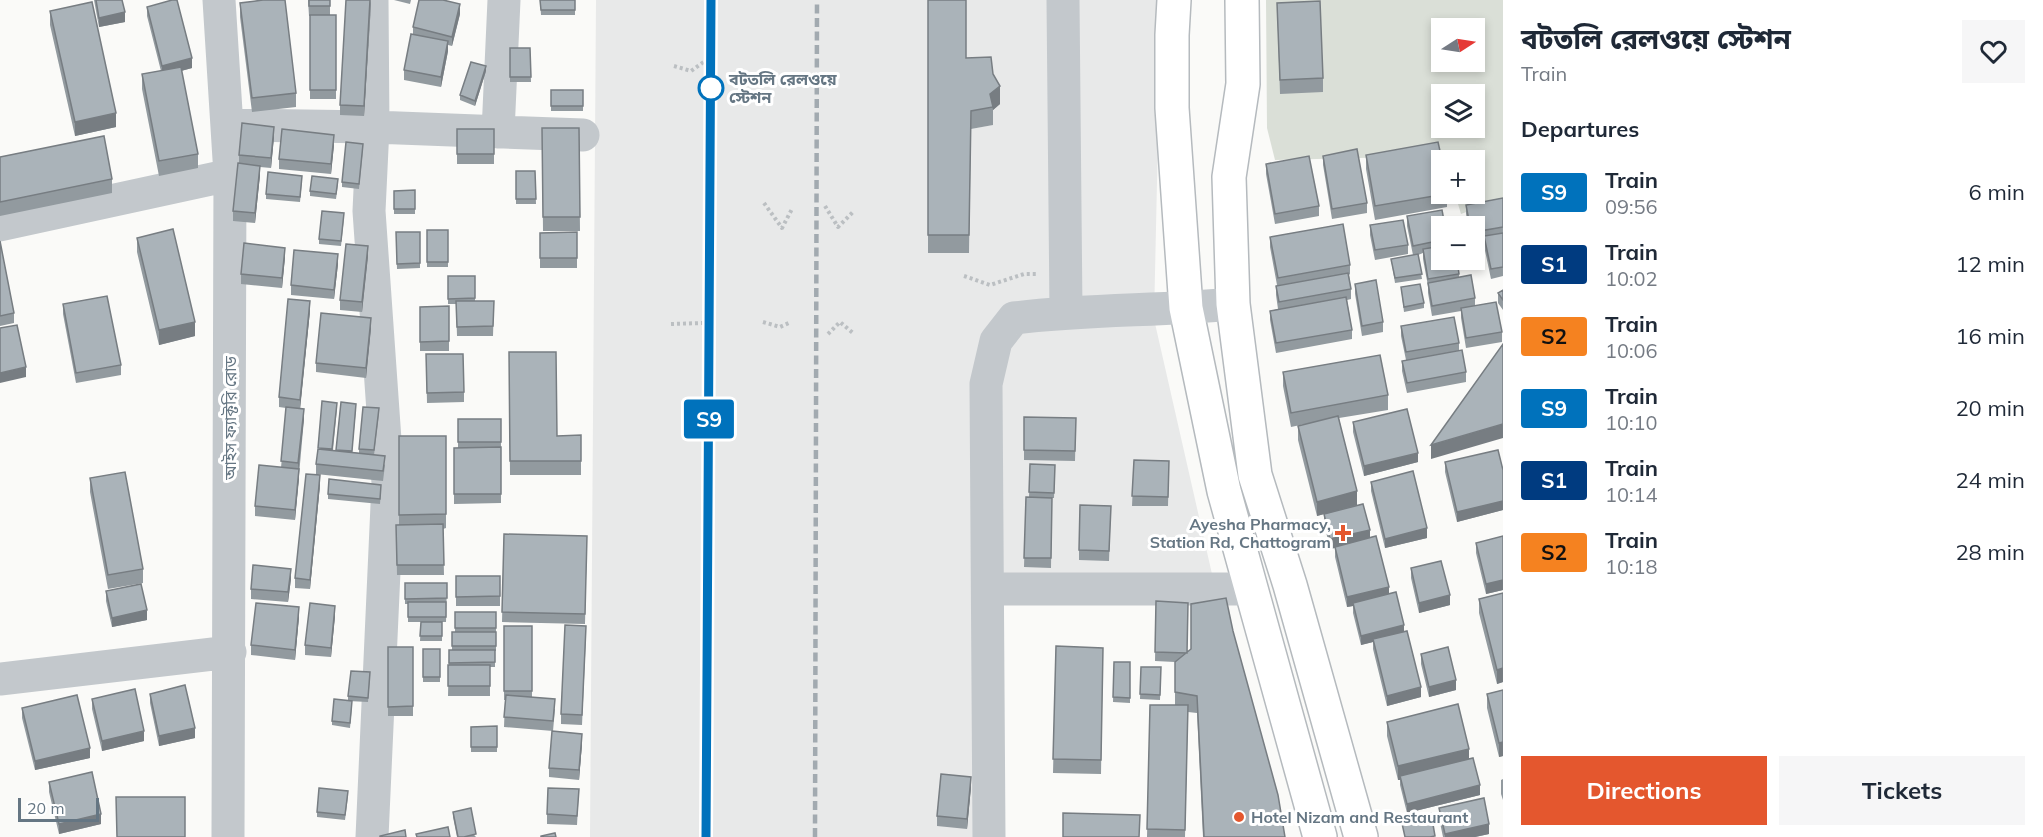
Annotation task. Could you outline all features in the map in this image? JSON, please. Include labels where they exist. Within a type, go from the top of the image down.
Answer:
[{"type":"main road","points":[[1219,0],[1238,119]]},
{"type":"main road","points":[[1242,0],[1243,84],[1229,177],[1233,304],[1255,475],[1293,595],[1361,837]]},
{"type":"main road","points":[[1185,7],[1172,34],[1172,108],[1186,308],[1224,491],[1320,837]]},
{"type":"street","name":"আইস ফ্যাক্টরি রোড","points":[[219,0],[230,175],[228,837]]},
{"type":"street","points":[[372,0],[373,127],[369,211],[388,483],[372,837]]},
{"type":"street","points":[[498,132],[504,0]]},
{"type":"street","points":[[1062,0],[1066,312]]},
{"type":"street","points":[[228,125],[373,127],[583,135]]},
{"type":"street","points":[[0,225],[230,175]]},
{"type":"street","points":[[989,837],[986,384],[996,341],[1014,318],[1066,312],[1233,304]]},
{"type":"street","points":[[989,589],[1250,589]]},
{"type":"street","points":[[0,679],[230,651]]},
{"type":"path","points":[[674,66],[691,71],[705,62]]},
{"type":"path","points":[[764,203],[782,228],[792,209]]},
{"type":"path","points":[[825,206],[838,227],[854,211]]},
{"type":"path","points":[[964,276],[990,285],[1024,274],[1067,275]]},
{"type":"path","points":[[763,322],[780,327],[791,322]]},
{"type":"path","points":[[828,334],[840,322],[853,333]]},
{"type":"path","points":[[672,324],[703,323]]},
{"type":"shaded area","points":[[596,0],[928,0],[969,253],[971,129],[992,125],[966,76],[966,0],[1161,0],[1154,319],[1217,596],[975,600],[973,837],[590,837]]},
{"type":"shaded area","points":[[1266,0],[1503,0],[1503,198],[1461,214],[1458,204],[1485,204],[1485,150],[1431,150],[1431,156],[1275,160],[1267,128]]},
{"type":"building","points":[[96,0],[122,0],[125,12],[99,18]]},
{"type":"building","points":[[177,0],[192,58],[162,66],[147,7]]},
{"type":"building","points":[[285,0],[296,93],[252,98],[240,3]]},
{"type":"building","points":[[309,0],[330,0],[330,6],[309,6]]},
{"type":"building","points":[[346,0],[370,0],[364,106],[340,105]]},
{"type":"building","points":[[419,0],[443,0],[460,4],[452,37],[413,27]]},
{"type":"building","points":[[540,0],[575,0],[575,10],[541,10]]},
{"type":"building","points":[[928,0],[966,0],[966,58],[991,57],[993,74],[1000,86],[990,94],[993,107],[971,111],[969,235],[928,235]]},
{"type":"building","points":[[1320,1],[1323,78],[1280,80],[1277,3]]},
{"type":"building","points":[[92,2],[116,113],[75,122],[50,11]]},
{"type":"building","points":[[310,15],[336,15],[336,90],[310,90]]},
{"type":"building","points":[[411,34],[448,41],[441,77],[404,70]]},
{"type":"building","points":[[510,48],[530,48],[531,77],[510,77]]},
{"type":"building","points":[[471,62],[486,66],[475,101],[460,95]]},
{"type":"building","points":[[181,67],[198,154],[159,161],[142,74]]},
{"type":"building","points":[[551,90],[583,90],[583,106],[551,106]]},
{"type":"building","points":[[242,123],[274,127],[271,158],[239,155]]},
{"type":"building","points":[[542,128],[579,128],[580,217],[543,217]]},
{"type":"building","points":[[282,129],[334,135],[331,164],[279,159]]},
{"type":"building","points":[[457,129],[494,129],[494,154],[457,154]]},
{"type":"building","points":[[104,136],[112,179],[0,202],[0,157]]},
{"type":"building","points":[[346,142],[363,144],[359,184],[342,182]]},
{"type":"building","points":[[1438,142],[1440,150],[1431,150],[1431,197],[1375,206],[1366,155]]},
{"type":"building","points":[[1357,149],[1367,203],[1332,209],[1323,156]]},
{"type":"building","points":[[1309,156],[1319,206],[1275,214],[1266,164]]},
{"type":"building","points":[[238,163],[260,166],[255,213],[233,211]]},
{"type":"building","points":[[516,171],[535,171],[536,199],[516,199]]},
{"type":"building","points":[[268,172],[302,176],[300,197],[266,194]]},
{"type":"building","points":[[312,176],[338,179],[336,194],[310,191]]},
{"type":"building","points":[[415,190],[415,209],[394,209],[394,191]]},
{"type":"building","points":[[1503,198],[1503,227],[1485,230],[1485,216],[1468,216],[1466,205],[1485,204],[1485,201]]},
{"type":"building","points":[[1442,210],[1443,216],[1431,216],[1431,242],[1413,246],[1407,216]]},
{"type":"building","points":[[322,211],[344,213],[341,241],[319,239]]},
{"type":"building","points":[[1403,220],[1408,245],[1375,250],[1370,225]]},
{"type":"building","points":[[1343,224],[1350,265],[1278,278],[1270,237]]},
{"type":"building","points":[[173,229],[195,322],[159,330],[137,238]]},
{"type":"building","points":[[427,230],[448,230],[448,262],[427,262]]},
{"type":"building","points":[[396,232],[420,232],[420,263],[397,264]]},
{"type":"building","points":[[577,232],[577,258],[540,258],[540,233]]},
{"type":"building","points":[[1503,233],[1503,267],[1491,269],[1485,236]]},
{"type":"building","points":[[0,241],[14,313],[0,316]]},
{"type":"building","points":[[244,243],[285,248],[282,278],[241,274]]},
{"type":"building","points":[[346,244],[368,246],[362,302],[340,300]]},
{"type":"building","points":[[1431,248],[1431,270],[1458,270],[1459,274],[1428,279],[1423,249]]},
{"type":"building","points":[[294,250],[338,254],[334,290],[291,285]]},
{"type":"building","points":[[1418,254],[1422,274],[1395,278],[1391,259]]},
{"type":"building","points":[[1348,273],[1351,289],[1279,302],[1276,286]]},
{"type":"building","points":[[1471,275],[1475,298],[1432,306],[1428,283]]},
{"type":"building","points":[[448,276],[475,276],[475,298],[448,299]]},
{"type":"building","points":[[1376,280],[1383,322],[1362,326],[1355,284]]},
{"type":"building","points":[[1420,284],[1424,303],[1404,307],[1401,287]]},
{"type":"building","points":[[1503,290],[1503,300],[1498,293]]},
{"type":"building","points":[[107,296],[121,365],[76,373],[63,304]]},
{"type":"building","points":[[1346,297],[1352,330],[1276,343],[1270,311]]},
{"type":"building","points":[[288,299],[310,301],[300,400],[279,397]]},
{"type":"building","points":[[456,301],[494,301],[493,326],[457,327]]},
{"type":"building","points":[[1496,302],[1502,332],[1466,338],[1461,308]]},
{"type":"building","points":[[449,306],[449,341],[420,342],[420,307]]},
{"type":"building","points":[[321,313],[371,318],[366,368],[316,363]]},
{"type":"building","points":[[1454,317],[1459,343],[1406,352],[1401,326]]},
{"type":"building","points":[[17,325],[26,367],[0,373],[0,328]]},
{"type":"building","points":[[1503,344],[1503,424],[1431,445]]},
{"type":"building","points":[[1462,350],[1466,372],[1407,383],[1402,361]]},
{"type":"building","points":[[509,352],[556,352],[557,436],[581,435],[581,461],[510,461]]},
{"type":"building","points":[[426,354],[463,354],[464,392],[427,393]]},
{"type":"building","points":[[1380,355],[1388,395],[1291,413],[1283,372]]},
{"type":"building","points":[[322,401],[337,403],[332,449],[318,448]]},
{"type":"building","points":[[341,402],[356,404],[352,451],[336,450]]},
{"type":"building","points":[[286,407],[304,409],[298,463],[281,461]]},
{"type":"building","points":[[363,407],[379,408],[374,450],[359,449]]},
{"type":"building","points":[[1407,409],[1418,453],[1364,466],[1353,422]]},
{"type":"building","points":[[1338,416],[1357,491],[1317,502],[1298,426]]},
{"type":"building","points":[[1024,417],[1076,418],[1075,451],[1024,450]]},
{"type":"building","points":[[458,419],[501,419],[501,442],[458,442]]},
{"type":"building","points":[[399,436],[446,436],[446,514],[399,515]]},
{"type":"building","points":[[501,447],[501,494],[454,494],[454,448]]},
{"type":"building","points":[[318,449],[385,456],[383,471],[316,464]]},
{"type":"building","points":[[1498,450],[1503,470],[1503,501],[1457,512],[1445,462]]},
{"type":"building","points":[[1134,460],[1169,461],[1168,497],[1132,496]]},
{"type":"building","points":[[1030,464],[1055,465],[1054,493],[1029,492]]},
{"type":"building","points":[[259,465],[299,469],[295,510],[255,506]]},
{"type":"building","points":[[1413,471],[1427,528],[1385,539],[1371,482]]},
{"type":"building","points":[[125,472],[143,569],[108,575],[90,478]]},
{"type":"building","points":[[306,474],[320,475],[310,580],[295,578]]},
{"type":"building","points":[[329,479],[381,485],[380,499],[328,494]]},
{"type":"building","points":[[1026,497],[1052,498],[1051,558],[1024,558]]},
{"type":"building","points":[[1363,504],[1370,530],[1330,539],[1324,514]]},
{"type":"building","points":[[1080,505],[1111,506],[1109,551],[1079,550]]},
{"type":"building","points":[[443,524],[444,565],[397,565],[396,525]]},
{"type":"building","points":[[504,534],[587,536],[585,614],[502,612]]},
{"type":"building","points":[[1376,536],[1389,587],[1347,597],[1335,547]]},
{"type":"building","points":[[1503,536],[1503,580],[1486,584],[1476,543]]},
{"type":"building","points":[[1441,561],[1450,595],[1419,603],[1411,568]]},
{"type":"building","points":[[253,565],[291,569],[288,592],[251,589]]},
{"type":"building","points":[[456,576],[500,576],[500,596],[456,597]]},
{"type":"building","points":[[405,583],[447,583],[447,598],[405,599]]},
{"type":"building","points":[[141,584],[147,610],[112,618],[106,591]]},
{"type":"building","points":[[1396,592],[1404,625],[1361,636],[1353,603]]},
{"type":"building","points":[[1503,593],[1503,668],[1497,670],[1479,599]]},
{"type":"building","points":[[1226,598],[1278,795],[1285,837],[1204,837],[1197,696],[1175,692],[1175,662],[1191,649],[1191,604]]},
{"type":"building","points":[[1156,601],[1188,603],[1187,653],[1155,652]]},
{"type":"building","points":[[408,602],[446,602],[446,617],[408,617]]},
{"type":"building","points":[[256,603],[299,607],[295,650],[251,645]]},
{"type":"building","points":[[310,603],[335,606],[331,648],[305,645]]},
{"type":"building","points":[[455,612],[496,612],[496,628],[455,628]]},
{"type":"building","points":[[421,622],[442,622],[442,636],[420,636]]},
{"type":"building","points":[[565,625],[586,626],[582,715],[561,714]]},
{"type":"building","points":[[504,626],[532,626],[532,691],[504,691]]},
{"type":"building","points":[[1407,631],[1421,687],[1387,696],[1373,639]]},
{"type":"building","points":[[452,632],[496,632],[496,646],[452,646]]},
{"type":"building","points":[[1056,646],[1103,648],[1101,760],[1053,759]]},
{"type":"building","points":[[388,647],[413,647],[413,706],[388,707]]},
{"type":"building","points":[[1448,647],[1456,680],[1429,687],[1421,654]]},
{"type":"building","points":[[423,649],[440,649],[440,677],[423,677]]},
{"type":"building","points":[[449,650],[495,650],[495,662],[449,663]]},
{"type":"building","points":[[1114,662],[1130,662],[1130,698],[1113,697]]},
{"type":"building","points":[[448,665],[490,665],[490,686],[448,686]]},
{"type":"building","points":[[1141,667],[1161,667],[1160,695],[1140,694]]},
{"type":"building","points":[[351,671],[370,672],[368,698],[348,696]]},
{"type":"building","points":[[185,685],[195,728],[159,736],[150,694]]},
{"type":"building","points":[[135,689],[144,731],[102,741],[92,699]]},
{"type":"building","points":[[1503,690],[1503,742],[1499,743],[1487,694]]},
{"type":"building","points":[[77,695],[90,748],[35,761],[22,708]]},
{"type":"building","points":[[506,695],[555,699],[553,721],[504,717]]},
{"type":"building","points":[[334,699],[352,701],[350,723],[332,721]]},
{"type":"building","points":[[1458,704],[1469,749],[1398,766],[1387,722]]},
{"type":"building","points":[[1150,705],[1188,705],[1185,830],[1147,829]]},
{"type":"building","points":[[497,726],[497,747],[471,747],[471,727]]},
{"type":"building","points":[[552,731],[582,734],[579,770],[549,768]]},
{"type":"building","points":[[1473,758],[1480,785],[1407,804],[1400,776]]},
{"type":"building","points":[[92,772],[101,814],[59,824],[49,782]]},
{"type":"building","points":[[941,774],[971,777],[967,819],[937,816]]},
{"type":"building","points":[[319,788],[348,791],[345,815],[317,812]]},
{"type":"building","points":[[548,788],[579,789],[577,816],[547,814]]},
{"type":"building","points":[[116,797],[185,797],[185,837],[117,837]]},
{"type":"building","points":[[1484,798],[1489,824],[1445,834],[1439,808]]},
{"type":"building","points":[[471,808],[476,834],[458,837],[453,812]]},
{"type":"building","points":[[1063,813],[1140,815],[1139,837],[1063,837]]},
{"type":"building","points":[[1431,813],[1435,836],[1405,837],[1401,819]]},
{"type":"building","points":[[448,827],[450,837],[417,837],[416,834]]},
{"type":"building","points":[[405,830],[406,837],[380,837],[380,836]]},
{"type":"building","points":[[555,833],[556,837],[541,837],[541,836]]},
{"type":"railway","points":[[706,837],[711,0]]},
{"type":"railway","points":[[815,837],[817,0]]},
{"type":"train","name":"S9","points":[[706,837],[711,0]]},
{"type":"place","name":"বটতলি রেলওয়ে স্টেশন","points":[[711,88]]},
{"type":"place","name":"Ayesha Pharmacy, Station Rd, Chattogram","points":[[1343,533]]},
{"type":"place","name":"Hotel Nizam and Restaurant","points":[[1239,817]]}]
